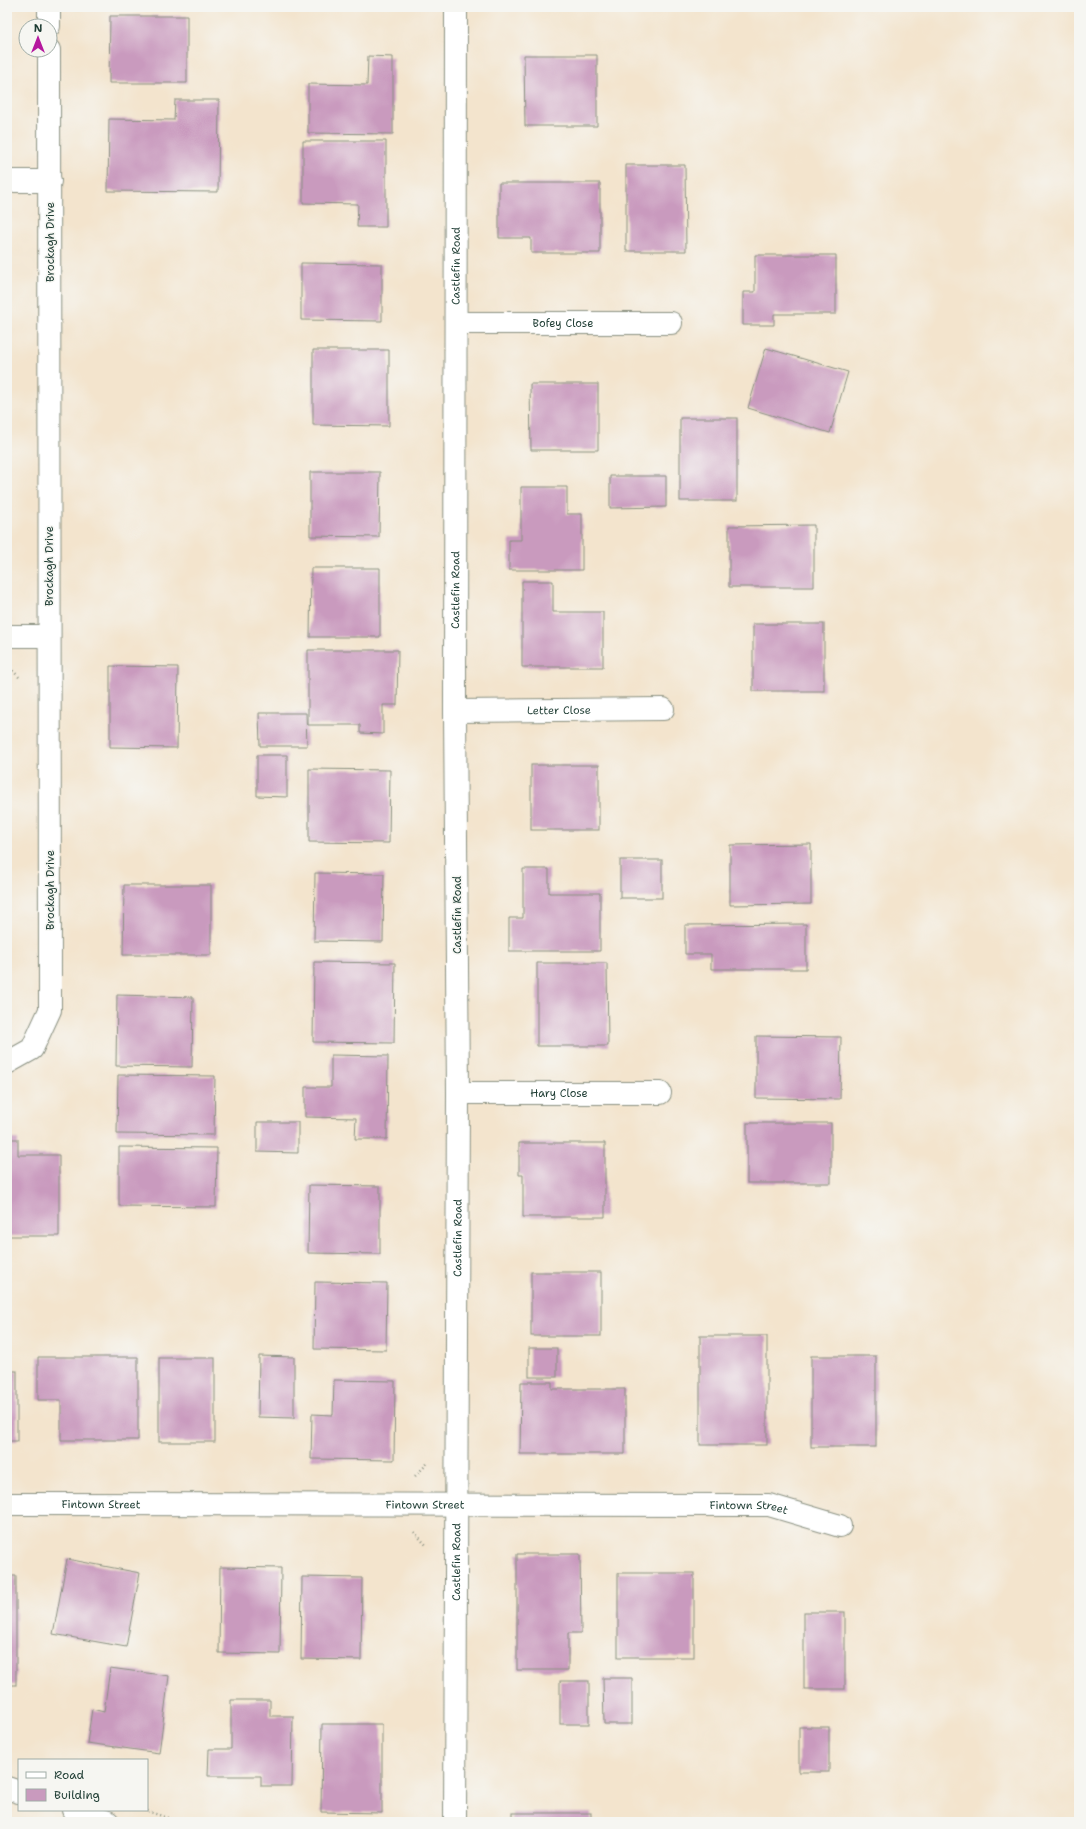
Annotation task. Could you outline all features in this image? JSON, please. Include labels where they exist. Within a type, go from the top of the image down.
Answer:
[{"type":"street","points":[[49,7],[49,18]]},
{"type":"street","name":"Castlefin Road","points":[[455,1822],[458,1093],[455,711],[456,7]]},
{"type":"street","name":"Brockagh Drive","points":[[7,1063],[32,1049],[50,1010],[49,58]]},
{"type":"street","points":[[7,181],[50,181]]},
{"type":"street","name":"Bofey Close","points":[[456,323],[670,323]]},
{"type":"street","points":[[7,636],[49,636]]},
{"type":"street","name":"Letter Close","points":[[455,711],[663,709]]},
{"type":"street","name":"Hary Close","points":[[458,1093],[660,1093]]},
{"type":"street","name":"Fintown Street","points":[[7,1504],[769,1505],[840,1526]]},
{"type":"street","points":[[7,1788],[18,1792]]},
{"type":"street","points":[[76,1811],[108,1822]]},
{"type":"path","points":[[147,1811],[180,1822]]},
{"type":"building","points":[[110,16],[187,16],[187,83],[109,83]]},
{"type":"building","points":[[524,55],[597,55],[597,126],[525,126]]},
{"type":"building","points":[[368,56],[393,57],[393,134],[308,133],[308,84],[367,85]]},
{"type":"building","points":[[175,100],[219,100],[218,192],[108,191],[109,119],[174,120]]},
{"type":"building","points":[[303,141],[386,141],[386,227],[357,227],[358,204],[303,203]]},
{"type":"building","points":[[626,165],[685,165],[686,251],[626,251]]},
{"type":"building","points":[[499,183],[600,183],[600,253],[531,253],[531,238],[499,238]]},
{"type":"building","points":[[755,255],[836,255],[836,314],[774,314],[774,325],[743,325],[743,292],[755,292]]},
{"type":"building","points":[[301,263],[382,264],[382,321],[301,320]]},
{"type":"building","points":[[766,348],[848,372],[830,433],[748,408]]},
{"type":"building","points":[[313,350],[389,350],[389,426],[313,425]]},
{"type":"building","points":[[530,384],[598,384],[598,450],[531,450]]},
{"type":"building","points":[[680,418],[737,418],[737,501],[680,501]]},
{"type":"building","points":[[310,472],[380,472],[379,537],[310,536]]},
{"type":"building","points":[[610,476],[666,476],[666,507],[610,508]]},
{"type":"building","points":[[521,487],[567,487],[567,514],[582,514],[582,570],[509,570],[509,540],[521,540]]},
{"type":"building","points":[[814,525],[814,587],[729,587],[729,526]]},
{"type":"building","points":[[311,568],[380,568],[380,637],[310,637]]},
{"type":"building","points":[[522,581],[553,581],[553,612],[603,612],[603,667],[522,667]]},
{"type":"building","points":[[753,624],[824,624],[824,691],[753,691]]},
{"type":"building","points":[[308,650],[398,650],[397,705],[383,705],[383,734],[360,733],[360,725],[308,725]]},
{"type":"building","points":[[110,666],[178,667],[177,748],[110,747]]},
{"type":"building","points":[[259,713],[306,713],[307,746],[260,746]]},
{"type":"building","points":[[257,755],[287,755],[287,797],[257,796]]},
{"type":"building","points":[[531,765],[599,765],[599,830],[531,830]]},
{"type":"building","points":[[309,769],[390,770],[389,843],[309,842]]},
{"type":"building","points":[[811,844],[811,904],[730,905],[730,845]]},
{"type":"building","points":[[620,860],[662,860],[662,898],[620,898]]},
{"type":"building","points":[[523,869],[549,869],[549,893],[600,893],[600,951],[509,951],[509,918],[523,918]]},
{"type":"building","points":[[315,873],[384,874],[383,942],[314,941]]},
{"type":"building","points":[[124,885],[211,885],[211,955],[123,955]]},
{"type":"building","points":[[806,924],[806,969],[711,969],[711,954],[685,954],[685,925]]},
{"type":"building","points":[[314,962],[395,963],[394,1043],[313,1042]]},
{"type":"building","points":[[537,963],[607,963],[608,1046],[537,1046]]},
{"type":"building","points":[[117,995],[193,997],[192,1067],[116,1066]]},
{"type":"building","points":[[756,1036],[841,1037],[840,1099],[756,1098]]},
{"type":"building","points":[[331,1055],[388,1056],[387,1139],[355,1139],[356,1118],[305,1117],[305,1087],[331,1087]]},
{"type":"building","points":[[118,1075],[215,1076],[214,1135],[117,1134]]},
{"type":"building","points":[[257,1122],[298,1122],[298,1153],[257,1152]]},
{"type":"building","points":[[747,1123],[831,1123],[831,1183],[747,1183]]},
{"type":"building","points":[[7,1139],[18,1139],[18,1155],[59,1155],[59,1236],[7,1236]]},
{"type":"building","points":[[519,1143],[605,1143],[605,1217],[523,1217],[523,1175],[519,1175]]},
{"type":"building","points":[[119,1147],[217,1148],[216,1207],[119,1206]]},
{"type":"building","points":[[309,1185],[380,1186],[380,1254],[308,1253]]},
{"type":"building","points":[[531,1272],[601,1272],[601,1336],[531,1336]]},
{"type":"building","points":[[315,1282],[387,1283],[386,1350],[314,1349]]},
{"type":"building","points":[[700,1336],[767,1336],[767,1445],[700,1445]]},
{"type":"building","points":[[529,1348],[557,1348],[557,1377],[529,1377]]},
{"type":"building","points":[[259,1356],[294,1357],[294,1418],[258,1417]]},
{"type":"building","points":[[811,1356],[876,1356],[876,1447],[811,1447]]},
{"type":"building","points":[[38,1357],[138,1357],[138,1440],[61,1440],[61,1400],[38,1400]]},
{"type":"building","points":[[159,1358],[215,1358],[215,1442],[159,1442]]},
{"type":"building","points":[[7,1371],[17,1371],[17,1441],[7,1441]]},
{"type":"building","points":[[334,1380],[395,1381],[394,1460],[311,1459],[312,1414],[333,1415]]},
{"type":"building","points":[[521,1382],[552,1382],[552,1389],[625,1389],[625,1454],[520,1454]]},
{"type":"building","points":[[517,1554],[580,1554],[581,1633],[568,1633],[568,1670],[517,1670]]},
{"type":"building","points":[[67,1559],[140,1573],[126,1647],[53,1634]]},
{"type":"building","points":[[220,1567],[281,1568],[280,1654],[219,1653]]},
{"type":"building","points":[[618,1573],[694,1573],[694,1657],[618,1657]]},
{"type":"building","points":[[7,1576],[16,1576],[16,1685],[7,1685]]},
{"type":"building","points":[[302,1577],[362,1578],[361,1660],[301,1659]]},
{"type":"building","points":[[804,1612],[845,1612],[845,1689],[804,1689]]},
{"type":"building","points":[[110,1668],[169,1676],[159,1753],[87,1743],[92,1709],[104,1712]]},
{"type":"building","points":[[603,1678],[632,1678],[632,1724],[604,1724]]},
{"type":"building","points":[[560,1681],[589,1681],[589,1724],[560,1724]]},
{"type":"building","points":[[231,1700],[270,1700],[270,1716],[293,1716],[292,1786],[261,1786],[261,1776],[208,1776],[209,1749],[231,1749]]},
{"type":"building","points":[[322,1724],[382,1724],[382,1813],[321,1812]]},
{"type":"building","points":[[799,1727],[829,1727],[829,1772],[799,1772]]},
{"type":"building","points":[[512,1813],[591,1813],[591,1822],[512,1822]]}]
